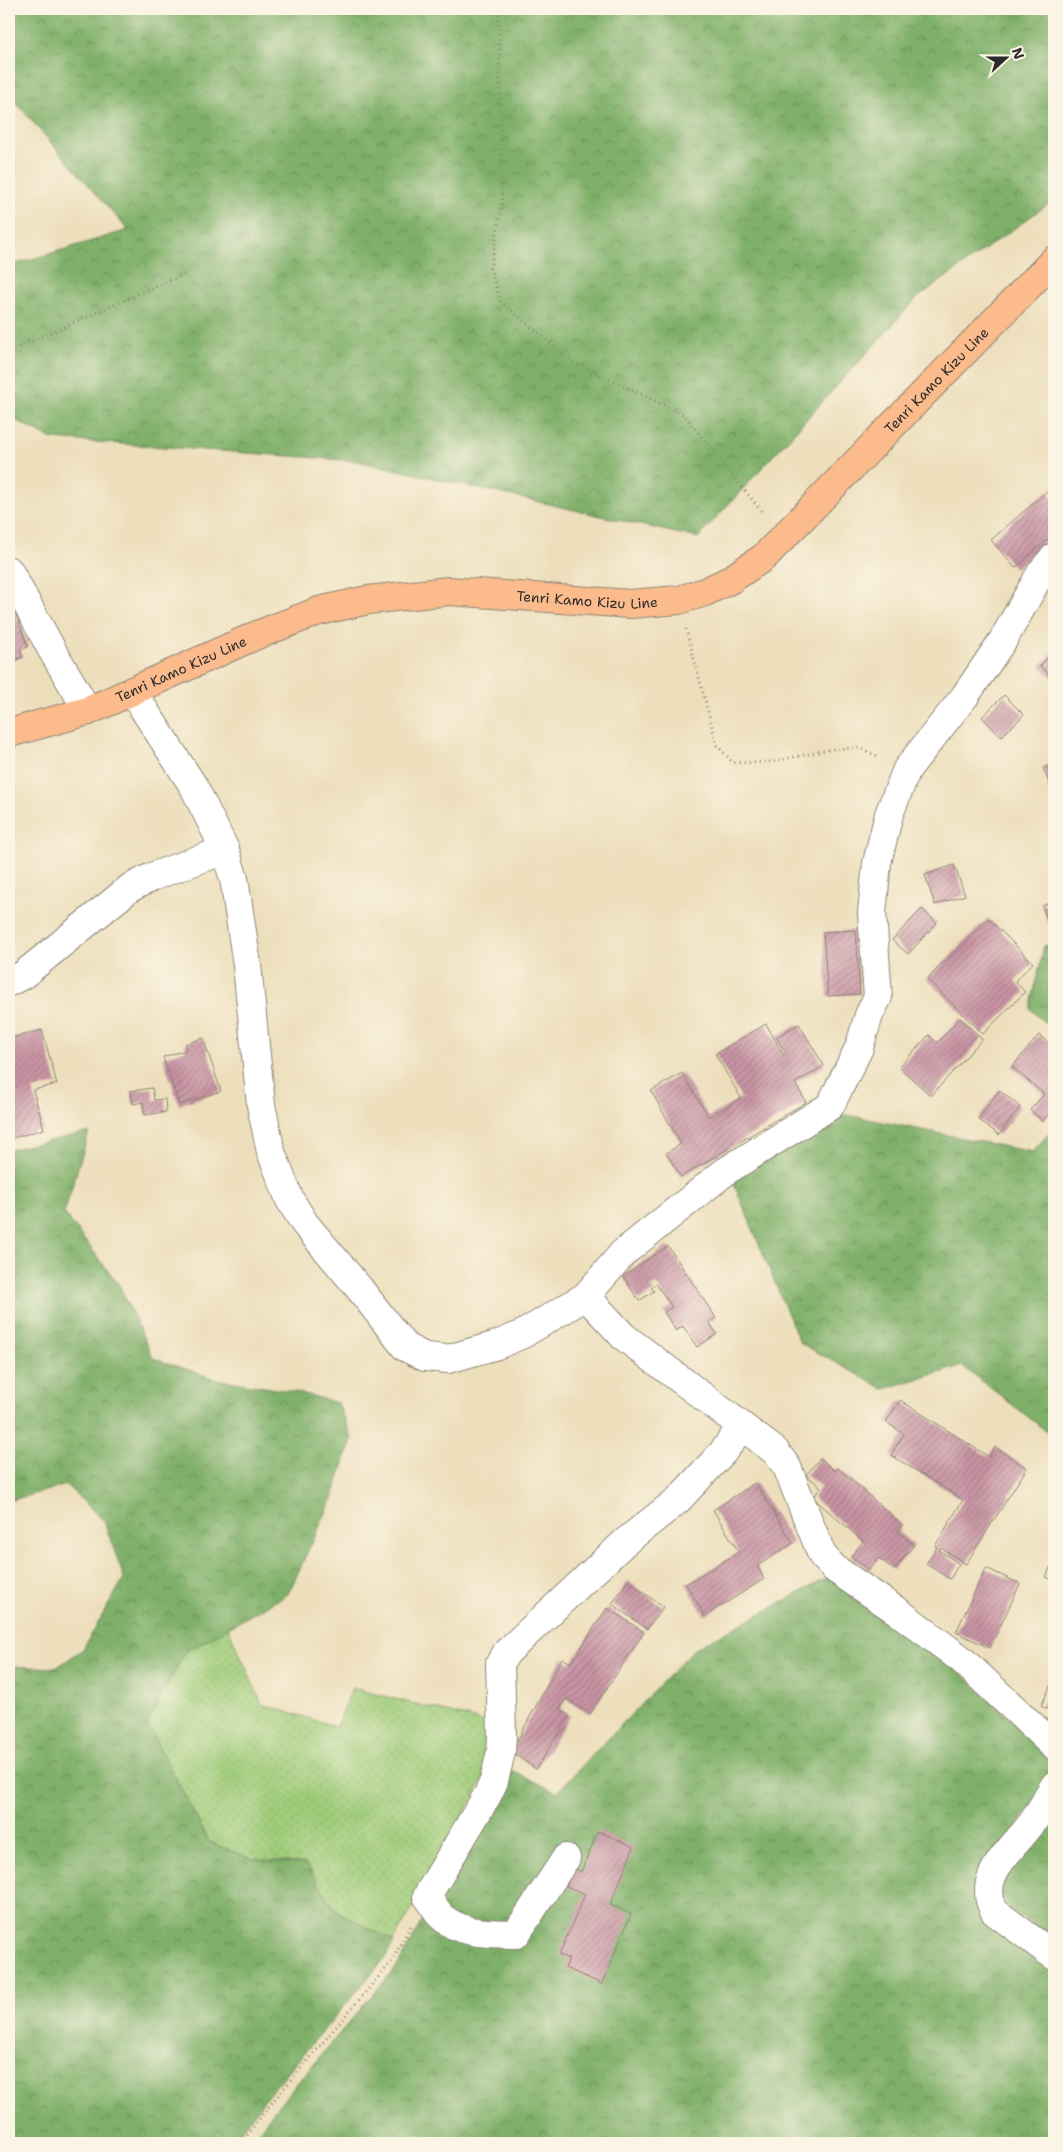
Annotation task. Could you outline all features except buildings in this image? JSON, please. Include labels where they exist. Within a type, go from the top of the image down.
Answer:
[{"type":"main road","name":"Tenri Kamo Kizu Line","points":[[9,733],[88,711],[257,635],[319,611],[368,600],[448,590],[630,604],[678,600],[705,592],[730,580],[764,556],[783,538],[1054,260]]},
{"type":"street","points":[[132,691],[194,787],[225,850],[234,879],[247,965],[261,1105],[268,1142],[290,1200],[305,1224],[359,1288],[398,1339],[410,1350],[425,1357],[448,1359],[497,1346],[523,1334],[586,1296],[623,1253],[726,1171],[830,1106],[859,1048],[869,1015],[878,996],[872,913],[877,863],[889,814],[907,769],[965,696],[1002,640],[1042,571],[1054,557]]},
{"type":"street","points":[[9,571],[88,711]]},
{"type":"street","points":[[9,982],[24,975],[130,888],[154,876],[225,850]]},
{"type":"street","points":[[586,1296],[623,1336],[775,1451],[787,1467],[822,1555],[835,1569],[900,1613],[961,1659],[1054,1746]]},
{"type":"street","points":[[566,1858],[516,1934],[484,1933],[457,1928],[441,1915],[427,1896],[494,1781],[502,1736],[500,1663],[507,1652],[625,1542],[678,1500],[724,1452],[741,1427]]},
{"type":"street","points":[[1054,1786],[1032,1823],[997,1866],[988,1889],[988,1896],[995,1912],[1002,1919],[1054,1956]]},
{"type":"path","points":[[497,9],[502,208],[490,268],[501,302],[575,363],[683,414],[783,538]]},
{"type":"path","points":[[9,352],[191,271]]},
{"type":"path","points":[[678,600],[717,745],[733,763],[772,762],[832,749],[860,748],[907,769]]},
{"type":"path","points":[[241,2143],[270,2105],[392,1961],[427,1896]]},
{"type":"green space","points":[[9,9],[1054,9],[1054,200],[917,298],[698,538],[358,461],[52,439],[9,417],[9,266],[128,230],[9,95]]},
{"type":"green space","points":[[1054,943],[1054,1031],[1030,1009],[1044,946]]},
{"type":"green space","points":[[838,1113],[1032,1152],[1054,1128],[1054,1437],[962,1366],[884,1389],[800,1343],[732,1179]]},
{"type":"green space","points":[[89,1132],[64,1213],[119,1285],[153,1358],[215,1379],[301,1393],[338,1403],[352,1439],[332,1500],[288,1594],[185,1652],[147,1724],[209,1842],[252,1859],[306,1864],[336,1911],[394,1941],[386,1957],[264,2100],[232,2143],[9,2143],[9,1666],[56,1668],[83,1649],[124,1578],[104,1521],[66,1485],[9,1501],[9,1150]]},
{"type":"green space","points":[[829,1577],[955,1667],[1048,1754],[1051,1765],[1048,1779],[979,1887],[1054,1968],[1054,2143],[250,2143],[275,2109],[398,1965],[505,1768],[557,1792],[694,1649]]},
{"type":"green space","points":[[228,1628],[262,1704],[337,1727],[352,1688],[494,1724],[491,1765],[394,1941],[336,1911],[306,1864],[252,1859],[209,1842],[147,1724],[185,1652]]},
{"type":"green space","points":[[1054,1810],[1054,1941],[1010,1909],[1001,1895],[1004,1878]]}]
